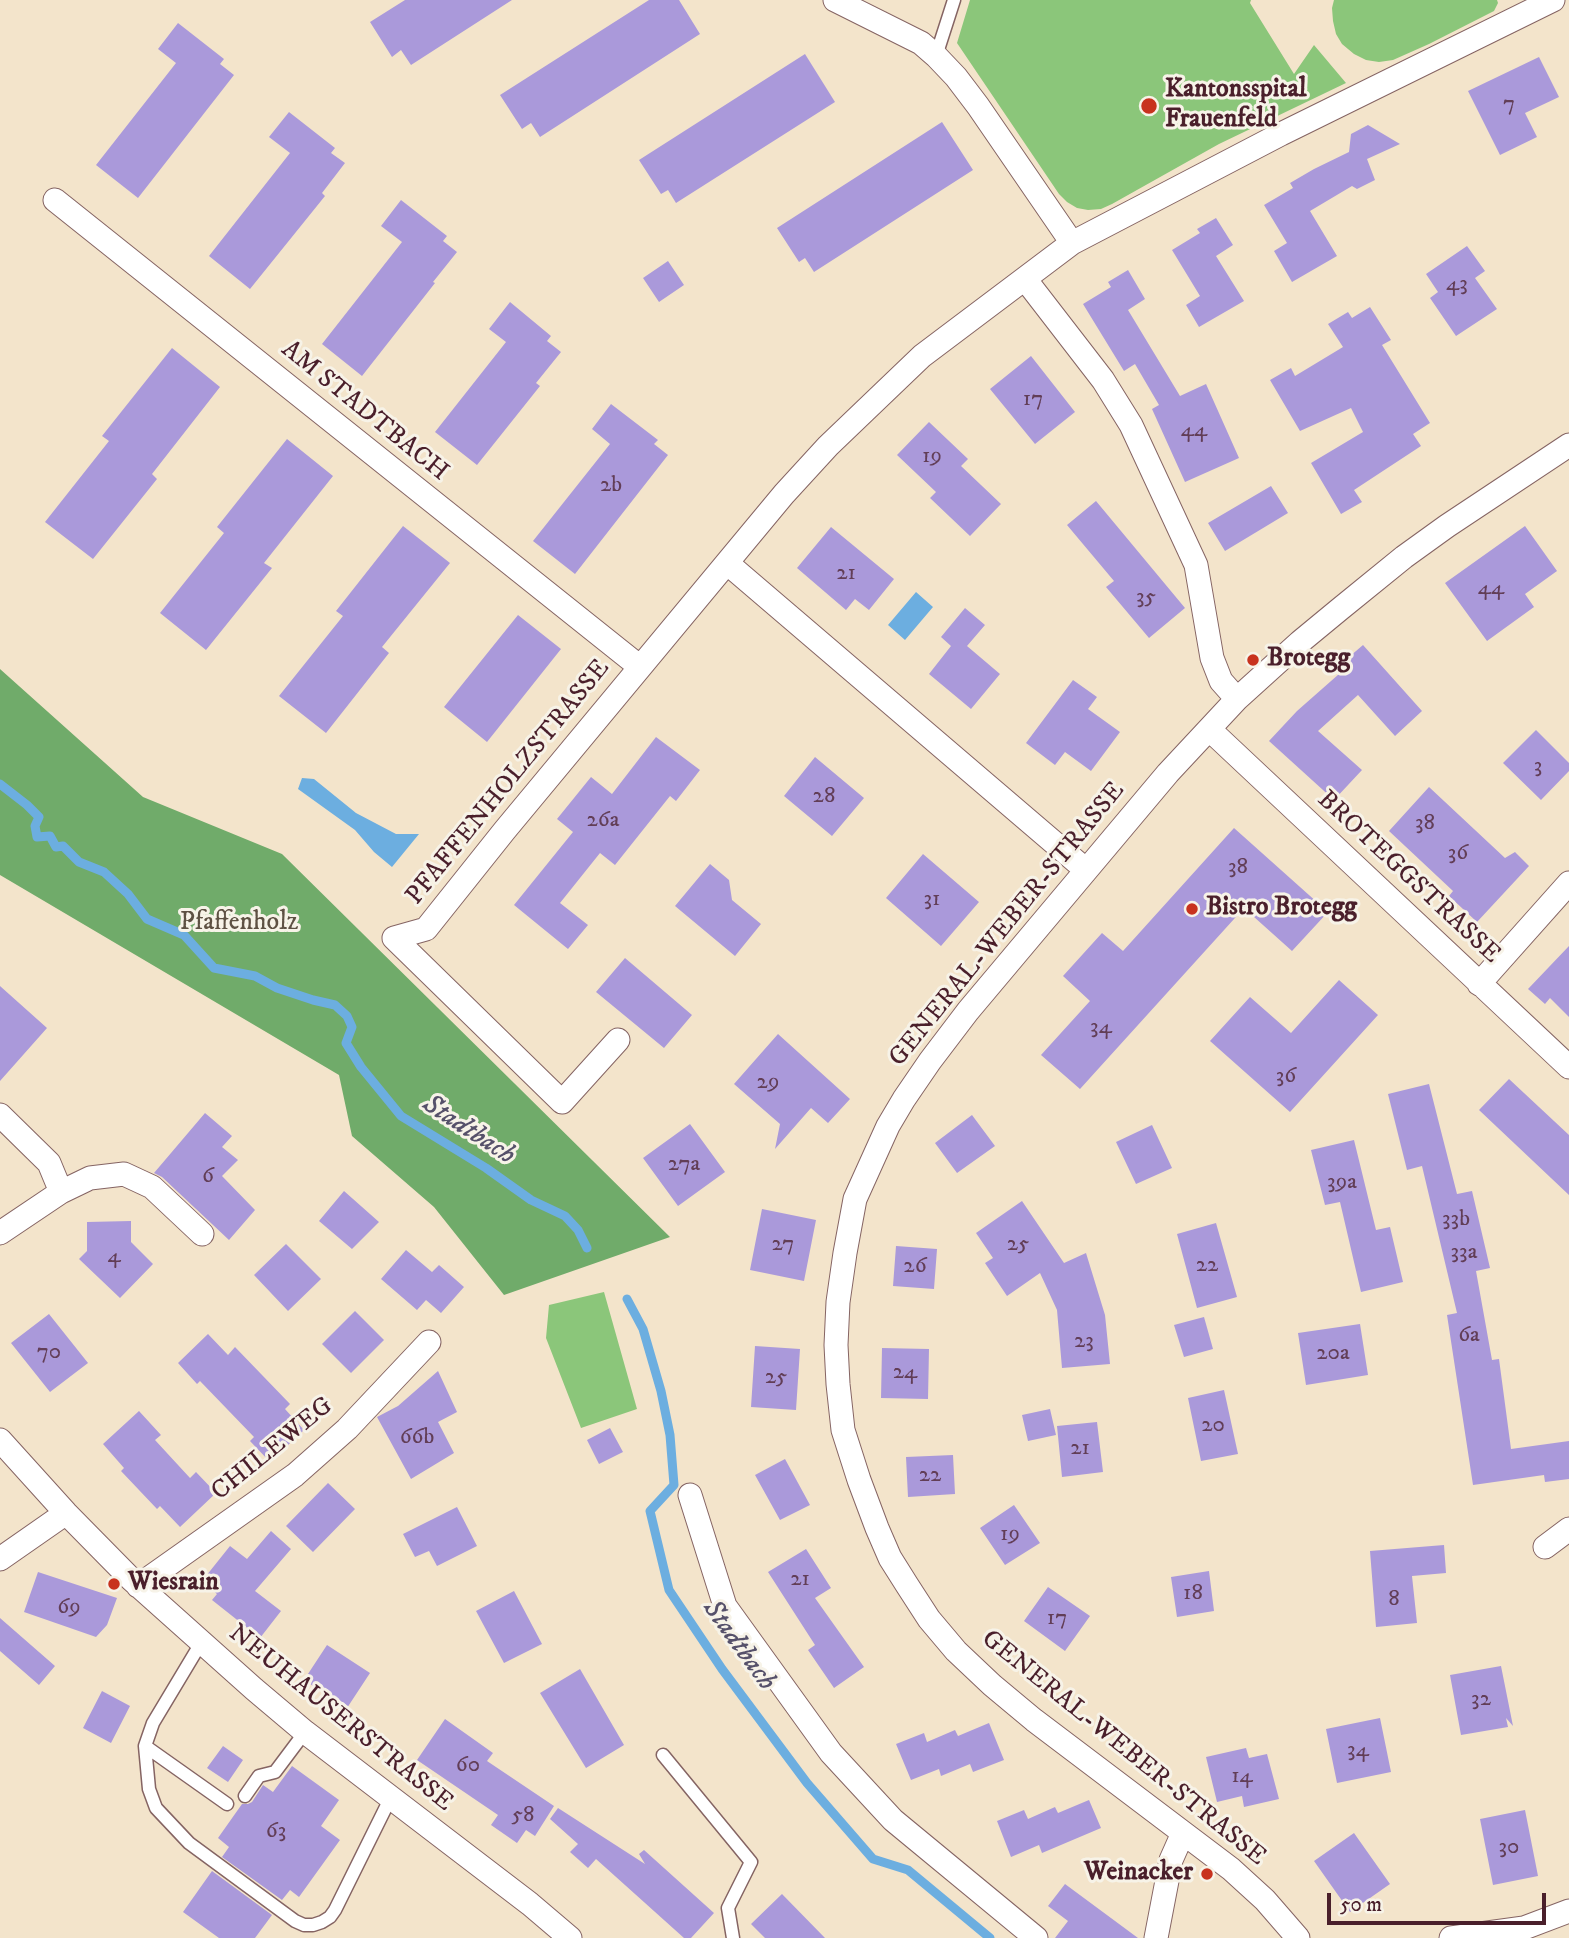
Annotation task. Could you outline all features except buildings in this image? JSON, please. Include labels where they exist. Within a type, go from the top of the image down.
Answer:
[{"type":"street","points":[[835,0],[921,43],[936,56],[978,106],[1072,243]]},
{"type":"street","name":"PFAFFENHOLZSTRASSE","points":[[618,1040],[562,1102],[394,938],[426,929],[784,494],[828,446],[922,356],[1072,243],[1294,128],[1553,0]]},
{"type":"street","name":"AM STADTBACH","points":[[55,200],[640,667]]},
{"type":"street","points":[[1025,279],[1103,380],[1131,425],[1196,565],[1212,658],[1221,681],[1237,699]]},
{"type":"street","name":"GENERAL-WEBER-STRASSE","points":[[1298,1938],[1240,1876],[1034,1720],[992,1685],[956,1651],[929,1619],[890,1558],[859,1480],[843,1430],[838,1384],[838,1302],[855,1199],[888,1126],[930,1061],[968,1011],[1168,773],[1237,699],[1300,642],[1404,557],[1569,445]]},
{"type":"street","points":[[727,563],[1086,870]]},
{"type":"street","name":"BROTEGGSTRASSE","points":[[1209,729],[1569,1067]]},
{"type":"street","points":[[1479,984],[1569,883]]},
{"type":"street","points":[[0,1115],[49,1163],[61,1192]]},
{"type":"street","points":[[0,1233],[61,1192],[90,1178],[124,1174],[152,1187],[202,1234]]},
{"type":"street","name":"CHILEWEG","points":[[138,1586],[295,1475],[347,1429],[429,1342]]},
{"type":"street","name":"NEUHAUSERSTRASSE","points":[[0,1440],[66,1513],[138,1586],[201,1643],[305,1732],[570,1938]]},
{"type":"street","points":[[690,1495],[725,1605],[831,1753],[893,1821],[1036,1938]]},
{"type":"street","points":[[0,1559],[66,1513]]},
{"type":"street","points":[[1545,1547],[1569,1529]]},
{"type":"street","points":[[1156,1938],[1171,1860],[1183,1833]]},
{"type":"street","points":[[1451,1938],[1524,1928],[1569,1911]]},
{"type":"lane","points":[[936,56],[954,0]]},
{"type":"lane","points":[[201,1643],[153,1723],[145,1746],[149,1789],[156,1808],[189,1843],[295,1921],[313,1925],[330,1917],[335,1910],[391,1797]]},
{"type":"lane","points":[[245,1796],[259,1776],[275,1772],[305,1732]]},
{"type":"lane","points":[[145,1746],[227,1804]]},
{"type":"lane","points":[[663,1755],[751,1862],[728,1908],[733,1938]]},
{"type":"green space","name":"Kantonsspital Frauenfeld","points":[[970,0],[1251,0],[1250,3],[1294,74],[1314,45],[1346,83],[1219,144],[1112,204],[1101,209],[1077,208],[1059,194],[957,43]]},
{"type":"green space","points":[[1334,0],[1497,0],[1498,3],[1494,11],[1429,44],[1393,60],[1379,62],[1366,60],[1342,44],[1333,21]]},
{"type":"green space","name":"Pfaffenholz","points":[[0,669],[143,797],[282,854],[670,1237],[504,1295],[434,1207],[352,1136],[339,1075],[0,875]]},
{"type":"green space","points":[[604,1292],[637,1409],[581,1428],[546,1338],[549,1305]]},
{"type":"water","points":[[916,592],[933,607],[905,640],[888,625]]},
{"type":"water","points":[[302,778],[314,779],[356,813],[396,834],[419,834],[392,867],[374,852],[355,830],[298,789]]},
{"type":"waterway","name":"Stadtbach","points":[[0,784],[39,817],[35,826],[37,837],[50,836],[56,847],[63,846],[79,862],[104,872],[128,894],[147,919],[184,935],[214,968],[255,976],[277,988],[335,1005],[347,1016],[352,1027],[346,1043],[361,1067],[401,1116],[486,1168],[531,1200],[565,1216],[578,1230],[587,1248]]},
{"type":"waterway","name":"Stadtbach","points":[[627,1299],[643,1329],[661,1391],[670,1435],[674,1485],[650,1511],[669,1590],[722,1669],[807,1783],[873,1859],[908,1870],[990,1938]]},
{"type":"place","name":"Kantonsspital Frauenfeld","points":[[1149,106]]},
{"type":"place","name":"Brotegg","points":[[1253,660]]},
{"type":"place","name":"Bistro Brotegg","points":[[1192,909]]},
{"type":"place","name":"Wiesrain","points":[[114,1584]]},
{"type":"place","name":"Weinacker","points":[[1207,1874]]}]
